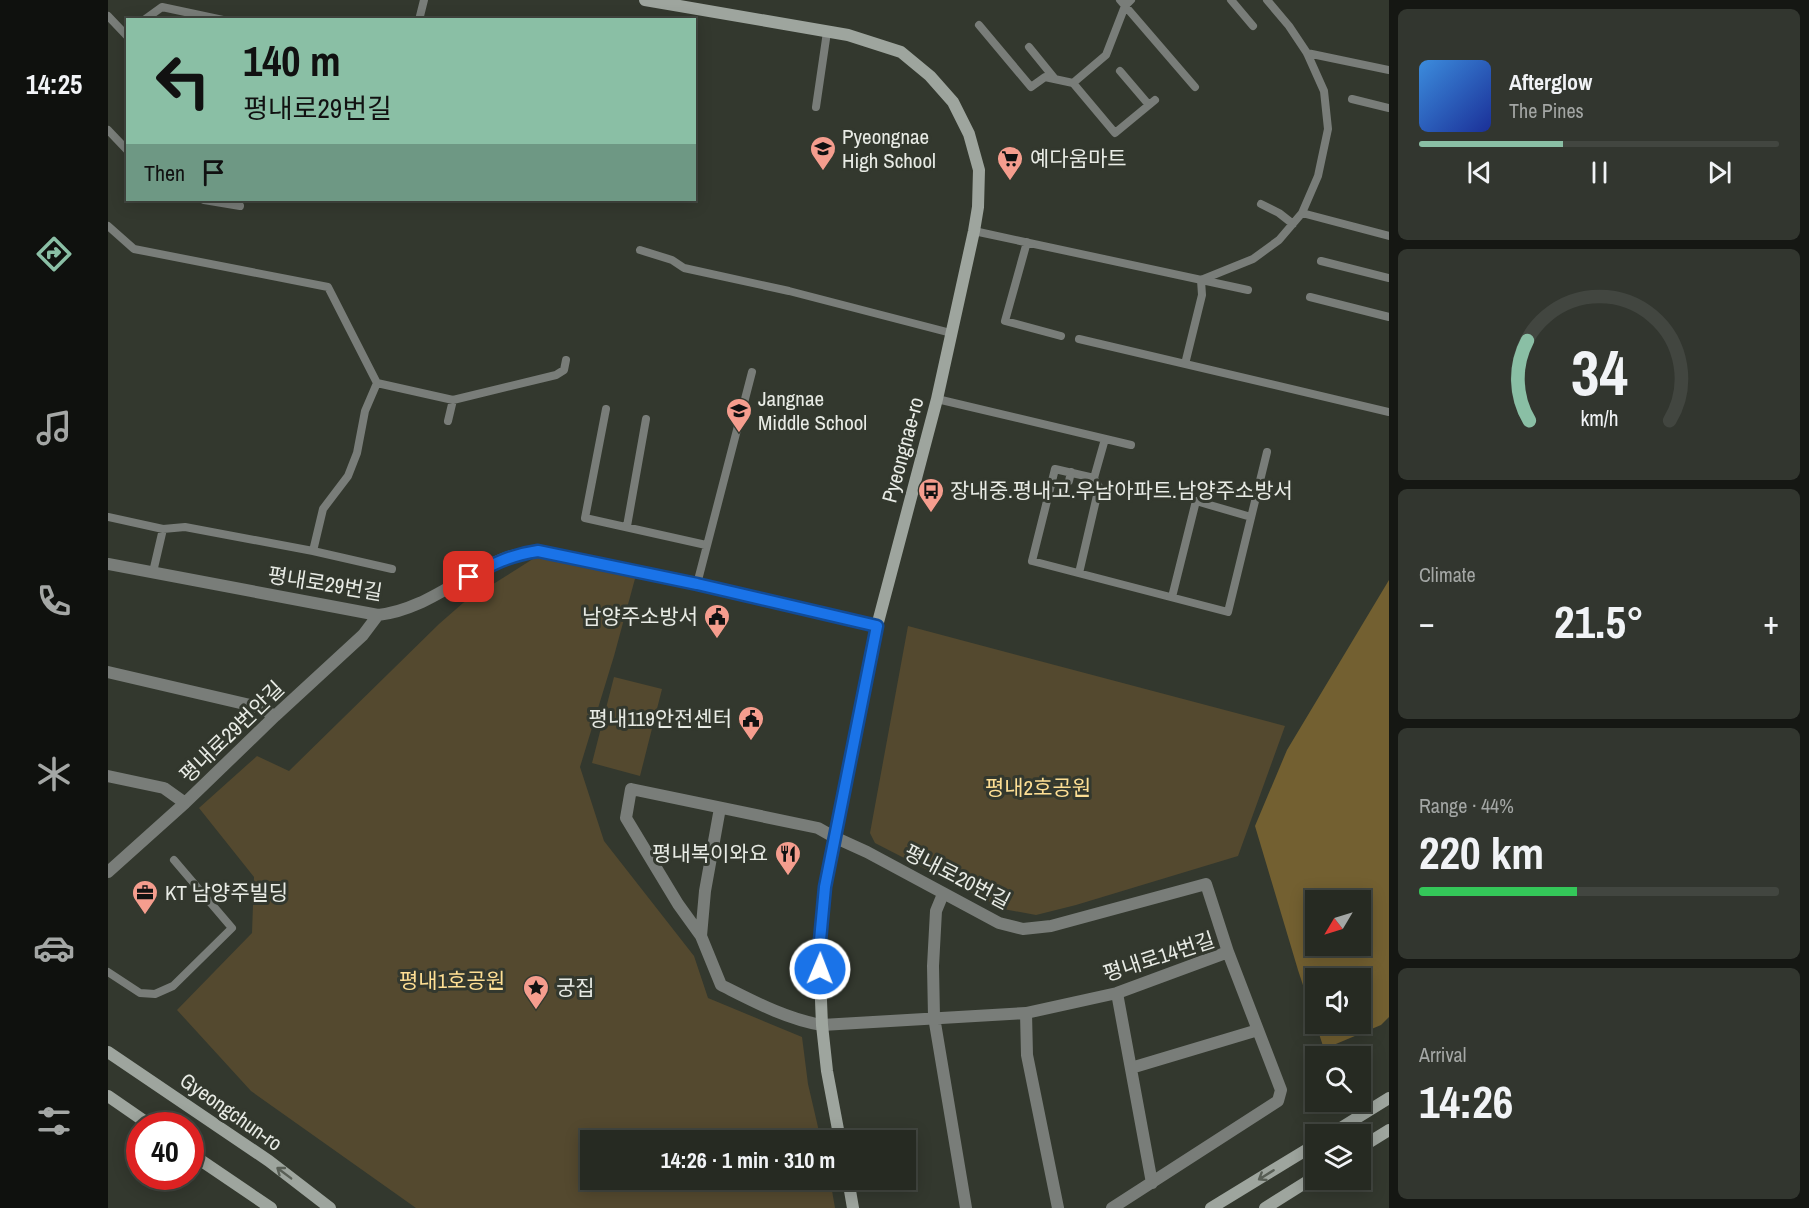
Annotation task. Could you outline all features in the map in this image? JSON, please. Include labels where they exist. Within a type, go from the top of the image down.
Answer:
[{"type":"street","name":"Pyeongnae-ro","points":[[645,0],[695,4],[848,35],[901,52],[930,76],[952,102],[969,134],[979,170],[978,207],[974,231],[937,399],[877,626],[825,887],[819,951],[822,1025],[826,1071],[838,1130]]},
{"type":"street","name":"평내로29번길","points":[[108,564],[378,615],[394,613],[415,606],[504,558],[538,551],[697,584],[877,626]]},
{"type":"street","name":"평내로29번안길","points":[[108,872],[185,803],[363,635],[378,615]]},
{"type":"street","points":[[108,672],[258,707],[275,716]]},
{"type":"street","points":[[108,776],[164,788],[185,803]]},
{"type":"street","name":"평내로20번길","points":[[701,936],[678,904],[626,818],[631,789],[818,828],[999,923],[1023,929],[1051,926],[1206,884],[1228,952]]},
{"type":"street","points":[[701,936],[705,891],[720,808]]},
{"type":"street","points":[[943,894],[936,911],[933,966],[934,1017],[966,1208]]},
{"type":"street","name":"평내로14번길","points":[[701,936],[721,985],[801,1022],[822,1025],[1026,1013],[1117,993],[1228,952],[1281,1090],[1278,1101],[1112,1208]]},
{"type":"street","points":[[1117,993],[1152,1183]]},
{"type":"street","points":[[1026,1013],[1027,1055],[1058,1208]]},
{"type":"street","points":[[1131,1068],[1258,1030]]},
{"type":"street","name":"Gyeongchun-ro","points":[[108,1052],[269,1161],[330,1208]]},
{"type":"street","points":[[108,1096],[131,1112]]},
{"type":"street","points":[[1347,1124],[1389,1098]]},
{"type":"street","points":[[1371,1141],[1389,1130]]},
{"type":"street","points":[[1212,1208],[1305,1151]]},
{"type":"street","points":[[204,1163],[263,1206]]},
{"type":"street","points":[[1265,1208],[1305,1183]]},
{"type":"street","points":[[850,1190],[853,1208]]},
{"type":"lane","points":[[420,18],[424,0]]},
{"type":"lane","points":[[1231,0],[1253,26]]},
{"type":"lane","points":[[1201,280],[1253,259],[1279,240],[1302,213],[1318,176],[1328,129],[1324,91],[1307,53],[1289,26],[1267,0]]},
{"type":"lane","points":[[1073,83],[1106,55],[1125,2]]},
{"type":"lane","points":[[1125,2],[1195,87]]},
{"type":"lane","points":[[147,18],[162,7],[214,18]]},
{"type":"lane","points":[[108,16],[126,34]]},
{"type":"lane","points":[[978,25],[1031,87],[1045,76],[1073,83],[1115,133],[1152,103],[1120,71]]},
{"type":"lane","points":[[816,107],[827,32]]},
{"type":"lane","points":[[1029,47],[1056,79]]},
{"type":"lane","points":[[1307,53],[1389,70]]},
{"type":"lane","points":[[1352,99],[1389,108]]},
{"type":"lane","points":[[108,130],[126,149]]},
{"type":"lane","points":[[210,201],[240,206]]},
{"type":"lane","points":[[1261,204],[1279,213],[1293,224]]},
{"type":"lane","points":[[1302,213],[1389,236]]},
{"type":"lane","points":[[108,226],[134,249],[328,287],[377,383]]},
{"type":"lane","points":[[974,231],[1248,290]]},
{"type":"lane","points":[[1027,242],[1005,321],[1061,336]]},
{"type":"lane","points":[[640,250],[672,261],[684,268],[789,291],[951,333]]},
{"type":"lane","points":[[1321,261],[1389,278]]},
{"type":"lane","points":[[1185,364],[1202,295],[1201,280]]},
{"type":"lane","points":[[1310,297],[1389,317]]},
{"type":"lane","points":[[1079,339],[1389,412]]},
{"type":"lane","points":[[377,383],[453,400],[556,375],[564,370],[566,360]]},
{"type":"lane","points":[[697,584],[752,372]]},
{"type":"lane","points":[[313,551],[323,508],[348,476],[357,453],[365,411],[377,383]]},
{"type":"lane","points":[[937,399],[1131,445]]},
{"type":"lane","points":[[448,421],[453,400]]},
{"type":"lane","points":[[606,409],[585,518],[706,545]]},
{"type":"lane","points":[[627,526],[646,419]]},
{"type":"lane","points":[[1094,478],[1105,439]]},
{"type":"lane","points":[[1079,573],[1100,487],[1094,478],[1055,469],[1032,561],[1228,612],[1267,452]]},
{"type":"lane","points":[[1069,481],[1071,472]]},
{"type":"lane","points":[[1172,597],[1196,501],[1230,515],[1251,517]]},
{"type":"lane","points":[[108,517],[163,529],[185,527],[313,551],[392,569]]},
{"type":"lane","points":[[153,572],[163,529]]},
{"type":"lane","points":[[108,972],[140,993],[155,994],[173,986],[232,928],[174,860]]},
{"type":"green space","name":"평내1호공원","points":[[536,557],[636,575],[580,767],[604,841],[694,956],[708,998],[802,1037],[808,1084],[819,1130],[580,1130],[580,1190],[832,1190],[835,1208],[416,1208],[251,1091],[177,1010],[252,933],[254,877],[199,808],[257,756],[289,771],[463,603]]},
{"type":"green space","name":"평내2호공원","points":[[908,626],[1285,726],[1238,856],[1036,915],[1003,909],[875,843],[870,833]]},
{"type":"green space","points":[[614,677],[662,689],[640,776],[592,763]]},
{"type":"shaded area","points":[[1389,580],[1389,1017],[1381,1025],[1371,1029],[1371,968],[1305,968],[1305,991],[1255,826],[1287,750]]},
{"type":"shaded area","points":[[1319,1034],[1360,1034],[1331,1046],[1323,1046]]},
{"type":"place","name":"Pyeongnae High School","points":[[823,172]]},
{"type":"place","name":"예다움마트","points":[[1010,182]]},
{"type":"place","name":"Jangnae Middle School","points":[[739,434]]},
{"type":"place","name":"장내중.평내고.우남아파트.남양주소방서","points":[[931,514]]},
{"type":"place","name":"남양주소방서","points":[[717,640]]},
{"type":"place","name":"평내119안전센터","points":[[751,742]]},
{"type":"place","name":"평내복이와요","points":[[788,877]]},
{"type":"place","name":"KT 남양주빌딩","points":[[145,916]]},
{"type":"place","name":"궁집","points":[[536,1011]]},
{"type":"route","points":[[469,577],[504,558],[538,551],[697,584],[877,626],[825,887],[819,951],[820,969]]}]
